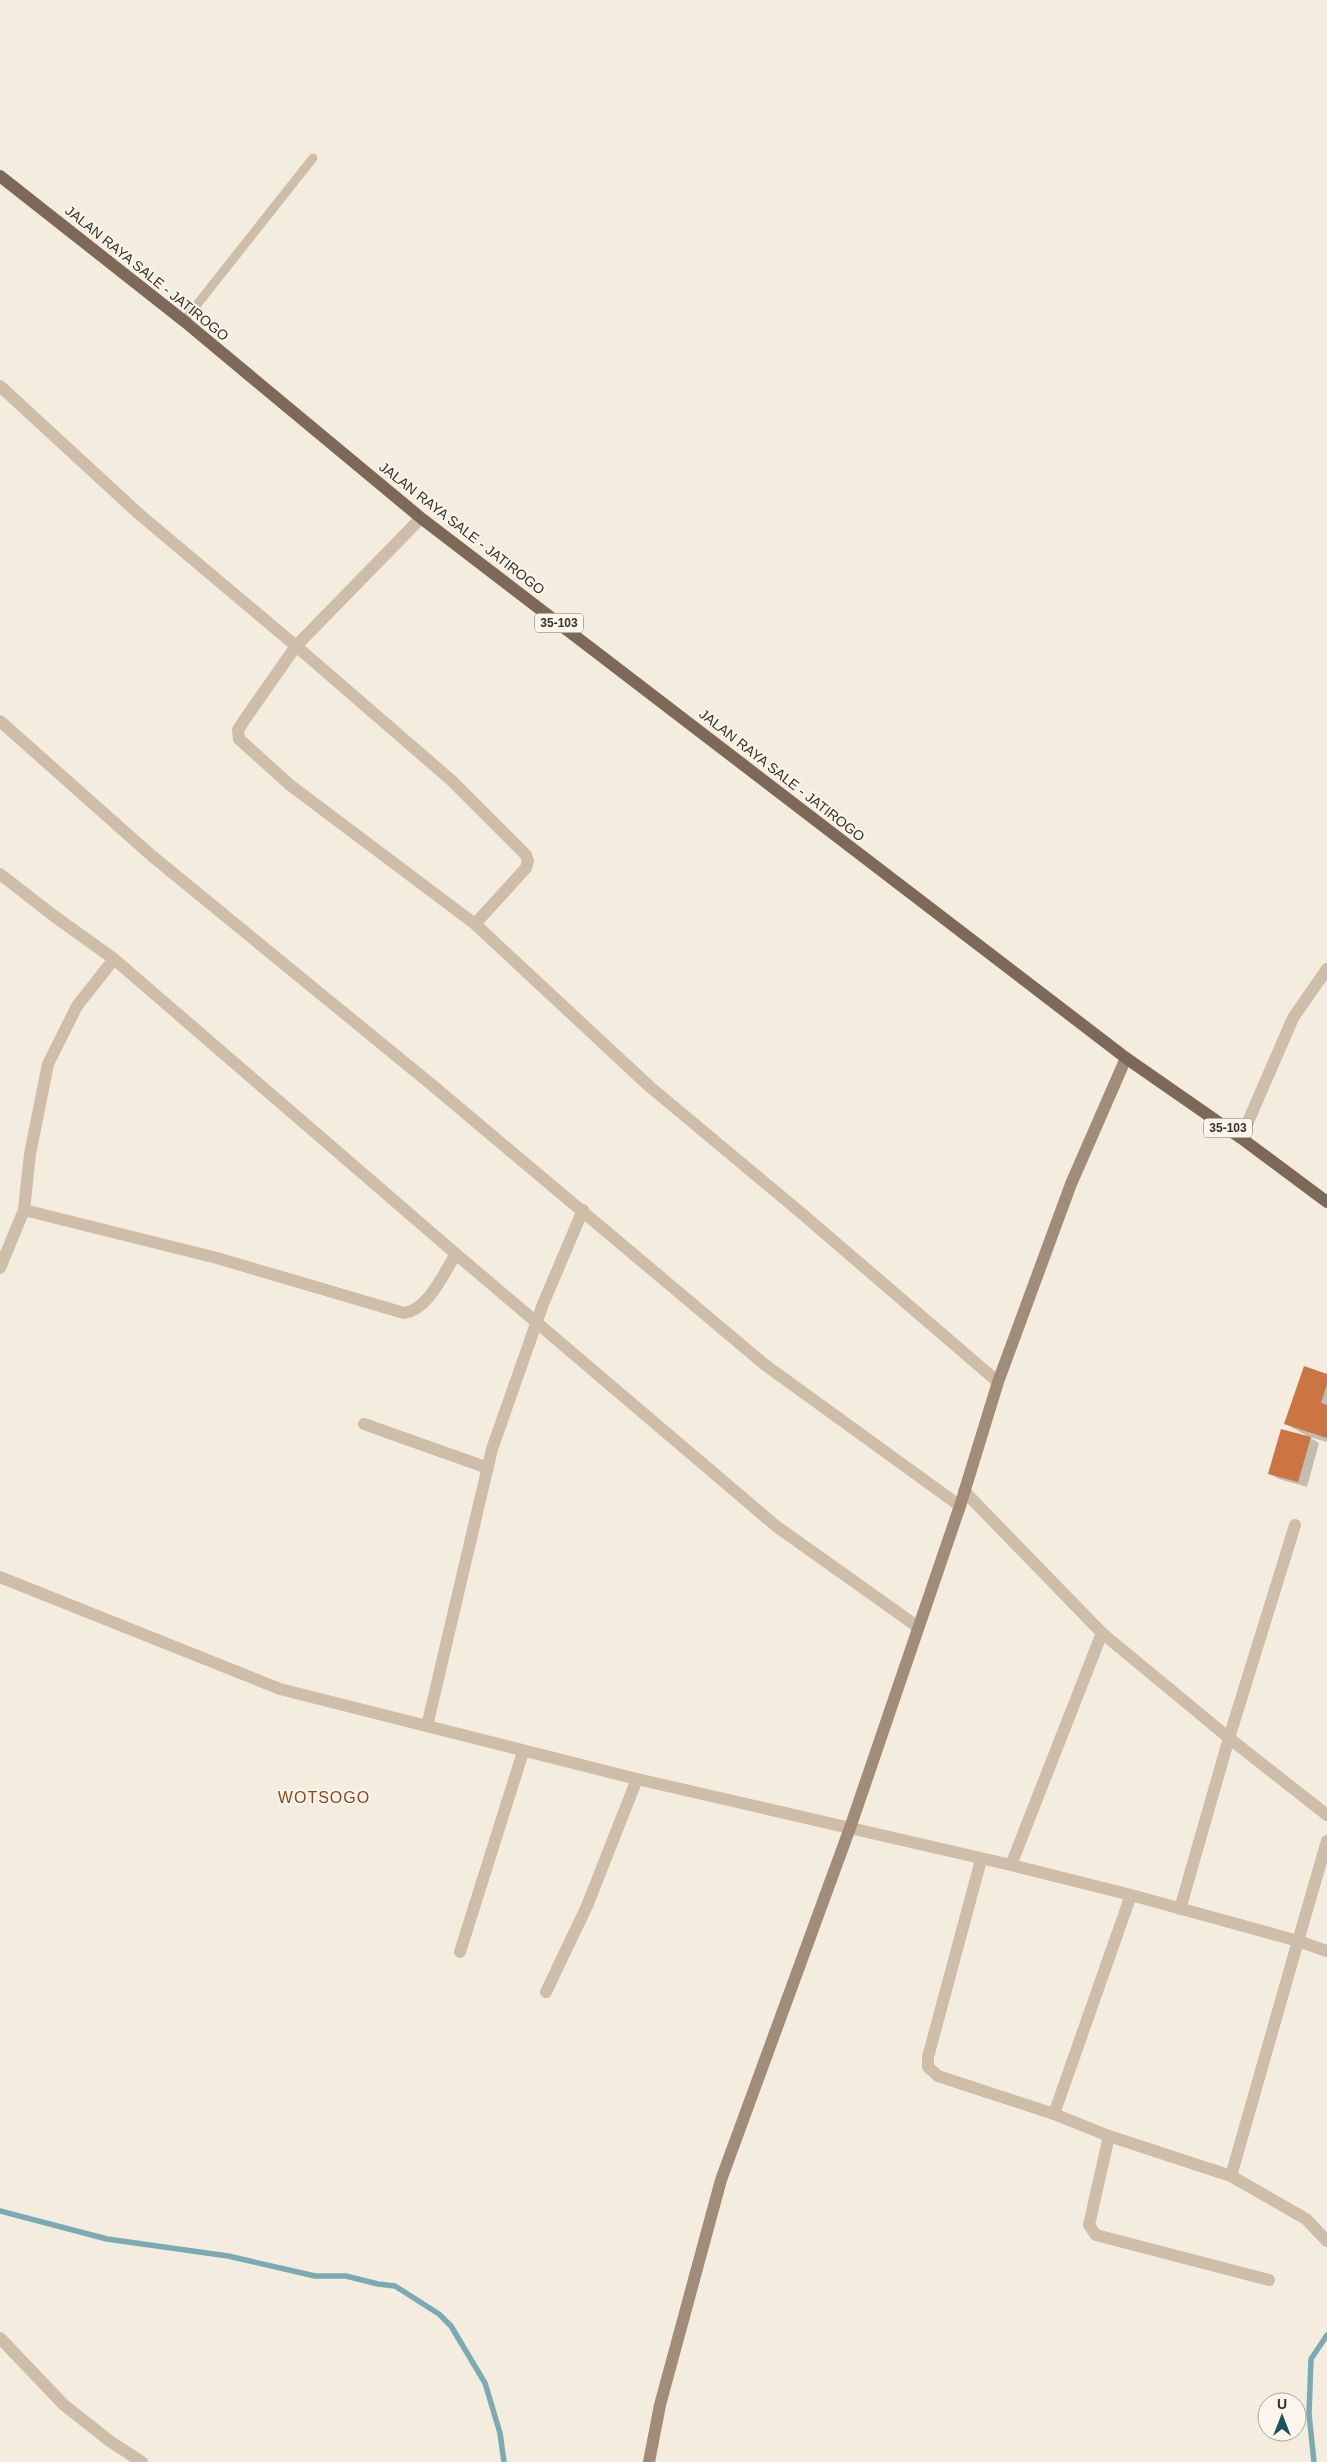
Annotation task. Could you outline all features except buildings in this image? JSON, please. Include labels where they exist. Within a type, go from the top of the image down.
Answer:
[{"type":"main road","name":"JALAN RAYA SALE - JATIROGO","points":[[0,176],[184,321],[421,518],[1126,1058]]},
{"type":"main road","name":"35-103","points":[[1126,1058],[1241,1138],[1327,1202]]},
{"type":"main road","points":[[648,2462],[662,2396],[721,2180],[850,1828],[960,1506],[998,1382],[1071,1184],[1126,1058]]},
{"type":"street","points":[[0,386],[139,514],[451,780],[526,855],[528,861],[526,868],[475,924]]},
{"type":"street","points":[[421,518],[296,646],[238,730],[239,739],[290,785],[475,924],[649,1086],[800,1212],[998,1382]]},
{"type":"street","points":[[0,721],[152,856],[425,1078],[764,1364],[960,1506]]},
{"type":"street","points":[[0,874],[114,959],[456,1254],[776,1526],[918,1627]]},
{"type":"street","points":[[0,1268],[24,1210],[30,1154],[48,1064],[77,1006],[114,959]]},
{"type":"street","points":[[1241,1138],[1294,1018],[1327,969]]},
{"type":"street","points":[[24,1210],[217,1258],[404,1313],[413,1311],[424,1302],[456,1254]]},
{"type":"street","points":[[427,1726],[488,1468],[537,1323],[583,1210]]},
{"type":"street","points":[[364,1424],[488,1468]]},
{"type":"street","points":[[964,1491],[1102,1633],[1229,1738],[1327,1815]]},
{"type":"street","points":[[1180,1909],[1229,1738],[1295,1525]]},
{"type":"street","points":[[0,1577],[280,1689],[523,1752],[982,1860],[1011,1865],[1131,1895],[1298,1941],[1327,1951]]},
{"type":"street","points":[[1011,1865],[1102,1633]]},
{"type":"street","points":[[460,1952],[523,1752]]},
{"type":"street","points":[[546,1992],[587,1906],[637,1779]]},
{"type":"street","points":[[1231,2176],[1327,1841]]},
{"type":"street","points":[[982,1860],[928,2057],[928,2067],[938,2076],[1054,2114],[1110,2136],[1231,2176],[1306,2220],[1327,2241]]},
{"type":"street","points":[[1054,2114],[1131,1895]]},
{"type":"street","points":[[1110,2136],[1089,2225],[1096,2235],[1269,2280]]},
{"type":"street","points":[[0,2338],[64,2405],[111,2442],[142,2462]]},
{"type":"lane","points":[[184,321],[313,158]]},
{"type":"waterway","points":[[0,2211],[107,2239],[228,2256],[315,2276],[346,2276],[395,2286],[439,2314],[451,2326],[485,2383],[500,2433],[504,2462]]},
{"type":"waterway","points":[[1314,2462],[1309,2414],[1311,2359],[1327,2335]]},
{"type":"district","name":"WOTSOGO","points":[[324,1797]]}]
